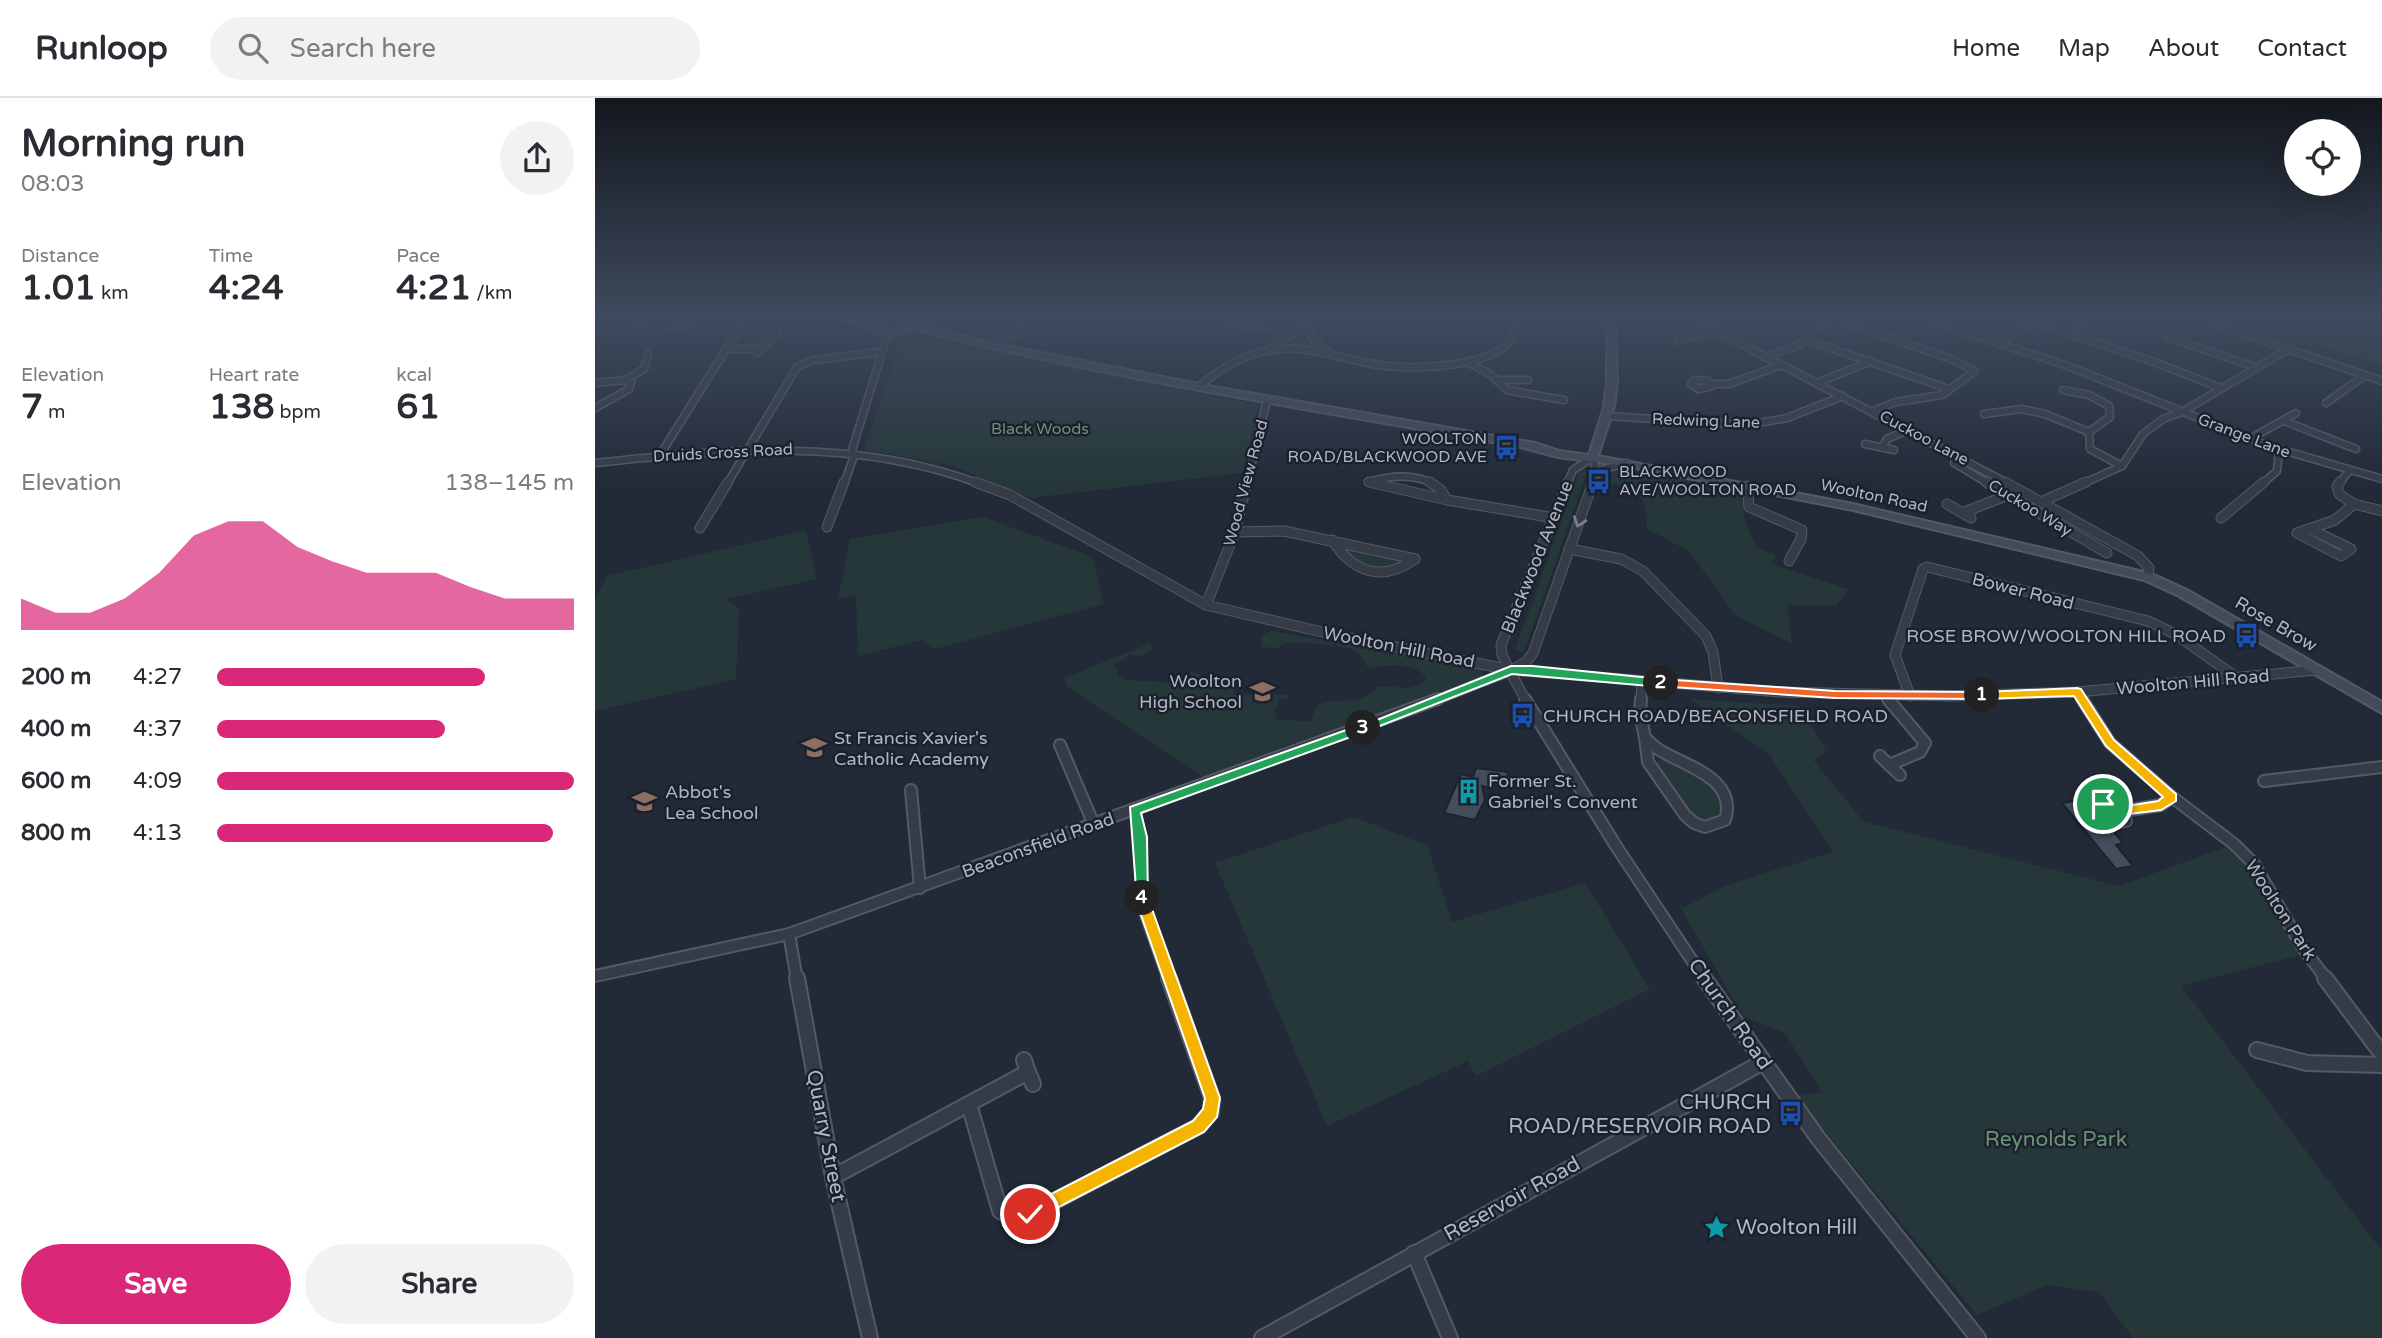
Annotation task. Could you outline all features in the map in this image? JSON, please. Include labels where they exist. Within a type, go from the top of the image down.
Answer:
[{"type":"street","points":[[625,380],[639,372]]},
{"type":"street","points":[[660,455],[712,372]]},
{"type":"street","points":[[701,528],[796,372]]},
{"type":"street","points":[[827,527],[854,456],[852,453],[876,372]]},
{"type":"street","name":"Woolton Road","points":[[1122,372],[1267,400],[1525,445],[1569,450],[1592,457],[1958,530],[2148,577]]},
{"type":"street","points":[[1198,387],[1218,372]]},
{"type":"street","points":[[1483,372],[1507,390],[1564,400]]},
{"type":"street","points":[[1592,457],[1606,416],[1612,372]]},
{"type":"street","points":[[1712,384],[1729,384],[1762,372]]},
{"type":"street","name":"Cuckoo Lane","points":[[1795,372],[1910,429],[2138,556],[2149,568],[2148,577]]},
{"type":"street","points":[[1817,383],[1844,372]]},
{"type":"street","points":[[1901,372],[1949,389]]},
{"type":"street","points":[[1873,411],[1896,402],[1942,395],[1974,372]]},
{"type":"street","name":"Grange Lane","points":[[2082,372],[2248,440],[2348,472],[2382,479]]},
{"type":"street","points":[[2180,372],[2221,388]]},
{"type":"street","points":[[2043,502],[2122,466],[2143,434],[2163,419],[2182,412],[2251,372]]},
{"type":"street","points":[[2356,372],[2382,381]]},
{"type":"street","points":[[2326,402],[2365,375]]},
{"type":"street","points":[[595,383],[625,380],[631,382],[629,389],[595,408]]},
{"type":"street","points":[[1496,380],[1528,380]]},
{"type":"street","points":[[2063,390],[2089,395],[2109,406],[2110,417],[2089,432]]},
{"type":"street","name":"Redwing Lane","points":[[1606,416],[1747,425],[1787,418],[1843,396]]},
{"type":"street","name":"Wood View Road","points":[[1206,605],[1235,532],[1267,400]]},
{"type":"street","points":[[1984,414],[2022,410],[2045,414],[2089,432]]},
{"type":"street","points":[[2248,440],[2296,413]]},
{"type":"street","points":[[2284,421],[2356,449]]},
{"type":"street","points":[[1882,447],[1887,439],[1910,429]]},
{"type":"street","points":[[2089,432],[2090,449],[2122,466]]},
{"type":"street","points":[[1865,443],[1894,450]]},
{"type":"street","name":"Woolton Road","points":[[1525,445],[1566,456],[1592,457]]},
{"type":"street","name":"Druids Cross Road","points":[[595,463],[747,449],[787,448],[852,453]]},
{"type":"street","points":[[2221,518],[2277,471],[2279,450]]},
{"type":"street","name":"Woolton Hill Road","points":[[852,453],[908,462],[981,482],[1010,495],[1206,605],[1352,639],[1511,670],[1718,688],[1886,696],[2077,692],[2240,680],[2317,670]]},
{"type":"street","name":"Blackwood Avenue","points":[[1566,456],[1572,462],[1573,470]]},
{"type":"street","name":"Blackwood Avenue","points":[[1592,457],[1597,471],[1533,653],[1526,663],[1511,670],[1501,654],[1501,645],[1573,470],[1592,457]]},
{"type":"street","name":"Blackwood Avenue","points":[[1597,471],[1626,463]]},
{"type":"street","name":"Cuckoo Way","points":[[1954,463],[2106,553]]},
{"type":"street","points":[[2348,472],[2337,486],[2339,494],[2354,504],[2382,511]]},
{"type":"street","points":[[1447,500],[1439,487],[1418,477],[1391,477],[1369,482],[1447,500],[1555,518]]},
{"type":"street","points":[[1747,486],[1749,508],[1758,514],[1794,524],[1801,530],[1801,539],[1789,561]]},
{"type":"street","points":[[1962,513],[2021,490]]},
{"type":"street","points":[[1947,504],[1971,519]]},
{"type":"street","points":[[2312,530],[2351,549],[2341,556],[2297,533],[2335,520],[2354,504]]},
{"type":"street","points":[[1235,532],[1284,531],[1332,540],[1415,559],[1406,568],[1368,570],[1349,563],[1332,540]]},
{"type":"street","points":[[1569,549],[1615,557],[1643,571],[1706,636],[1713,652],[1718,688]]},
{"type":"street","name":"Bower Road","points":[[1910,696],[1895,652],[1923,569],[1927,567],[2148,621],[2177,635],[2240,680]]},
{"type":"street","name":"Rose Brow","points":[[2148,577],[2183,593],[2382,708]]},
{"type":"street","name":"Beaconsfield Road","points":[[595,976],[789,934],[1384,720],[1511,670]]},
{"type":"street","name":"Church Road","points":[[1511,670],[1515,683],[1610,839],[1763,1062],[1798,1111],[1978,1338]]},
{"type":"street","points":[[1642,681],[1640,713],[1648,762],[1685,815],[1694,823],[1705,827],[1725,820],[1728,802],[1720,788],[1706,774],[1663,752],[1645,738]]},
{"type":"street","name":"Woolton Park","points":[[2077,692],[2110,743],[2172,797],[2234,844],[2254,864],[2303,948],[2382,1054]]},
{"type":"street","points":[[1886,696],[1925,743],[1920,752],[1889,765]]},
{"type":"street","points":[[1060,745],[1094,825]]},
{"type":"street","points":[[1879,756],[1900,775]]},
{"type":"street","points":[[2265,781],[2382,767]]},
{"type":"street","points":[[911,790],[920,888]]},
{"type":"street","points":[[2103,804],[2111,813],[2161,805],[2172,797]]},
{"type":"street","points":[[969,1104],[1000,1211],[1013,1217],[1030,1214],[1199,1126],[1211,1112],[1212,1098],[1142,904],[1140,837],[1135,810]]},
{"type":"street","points":[[2100,825],[2126,821],[2119,812]]},
{"type":"street","name":"Quarry Street","points":[[789,934],[833,1177],[870,1338]]},
{"type":"street","points":[[2257,1050],[2307,1063],[2382,1065]]},
{"type":"street","name":"Reservoir Road","points":[[1262,1338],[1763,1062]]},
{"type":"street","points":[[833,1177],[1028,1072]]},
{"type":"street","points":[[1414,1253],[1450,1338]]},
{"type":"green space","name":"Black Woods","points":[[891,372],[1098,372],[1258,405],[1242,473],[1031,498],[950,465],[864,450]]},
{"type":"green space","points":[[1606,462],[1740,485],[1745,520],[1756,548],[1776,555],[1772,564],[1848,589],[1837,605],[1787,605],[1792,644],[1735,615],[1689,551],[1647,529],[1644,506],[1636,493],[1599,481],[1596,473]]},
{"type":"green space","points":[[1587,465],[1588,470],[1524,652],[1515,650],[1580,468]]},
{"type":"green space","points":[[983,517],[1093,557],[1104,604],[934,649],[922,640],[858,656],[856,596],[838,599],[850,539]]},
{"type":"green space","points":[[806,530],[817,579],[726,599],[739,608],[736,679],[595,711],[595,600],[607,576]]},
{"type":"green space","points":[[1337,543],[1411,560],[1378,569],[1369,568],[1353,561]]},
{"type":"green space","points":[[1272,631],[1483,668],[1483,676],[1473,683],[1288,745],[1206,779],[1082,697],[1067,686],[1064,678],[1151,643],[1151,650],[1142,656],[1130,655],[1114,665],[1118,670],[1117,676],[1125,680],[1186,683],[1191,672],[1222,681],[1238,680],[1233,694],[1292,695],[1279,700],[1274,713],[1277,714],[1276,720],[1311,721],[1316,706],[1324,703],[1362,698],[1378,686],[1409,688],[1422,684],[1426,678],[1422,673],[1408,667],[1368,668],[1353,650],[1338,646],[1283,643],[1278,648],[1262,647],[1264,634]]},
{"type":"green space","name":"Reynolds Park","points":[[1690,699],[1800,706],[1826,750],[1814,761],[1864,822],[2119,886],[2234,844],[2264,880],[2307,953],[2181,986],[2382,1251],[2382,1338],[2133,1338],[2099,1292],[2047,1285],[1977,1315],[1804,1106],[1798,1096],[1822,1092],[1785,1033],[1744,1017],[1681,909],[1727,885],[1833,852],[1769,754]]},
{"type":"green space","points":[[1666,759],[1686,766],[1705,778],[1719,795],[1723,815],[1706,824],[1691,814],[1675,797],[1663,777],[1657,760]]},
{"type":"green space","points":[[1354,817],[1427,845],[1452,922],[1585,883],[1650,989],[1476,1076],[1468,1061],[1327,1126],[1215,863]]},
{"type":"building","name":"Former St. Gabriel's Convent","points":[[1476,768],[1508,772],[1505,784],[1495,782],[1491,788],[1482,786],[1485,800],[1475,820],[1444,813],[1461,774],[1473,777]]},
{"type":"building","points":[[2085,799],[2096,813],[2090,814],[2094,820],[2094,829],[2101,833],[2113,831],[2123,843],[2116,845],[2133,866],[2116,869],[2062,803]]},
{"type":"place","name":"WOOLTON ROAD/BLACKWOOD AVE","points":[[1507,448]]},
{"type":"place","name":"BLACKWOOD AVE/WOOLTON ROAD","points":[[1599,481]]},
{"type":"place","name":"ROSE BROW/WOOLTON HILL ROAD","points":[[2246,636]]},
{"type":"place","name":"Woolton High School","points":[[1262,691]]},
{"type":"place","name":"CHURCH ROAD/BEACONSFIELD ROAD","points":[[1523,716]]},
{"type":"place","name":"St Francis Xavier's Catholic Academy","points":[[814,748]]},
{"type":"place","name":"Former St. Gabriel's Convent","points":[[1468,791]]},
{"type":"place","name":"Abbot's Lea School","points":[[645,802]]},
{"type":"place","name":"CHURCH ROAD/RESERVOIR ROAD","points":[[1791,1114]]},
{"type":"place","name":"Woolton Hill","points":[[1716,1227]]},
{"type":"route","points":[[1030,1214],[1199,1126],[1211,1112],[1212,1098],[1142,904],[1140,837],[1135,810],[1384,720],[1511,670],[1835,695],[2077,692],[2110,743],[2172,797],[2161,805],[2111,813],[2103,804]]}]
